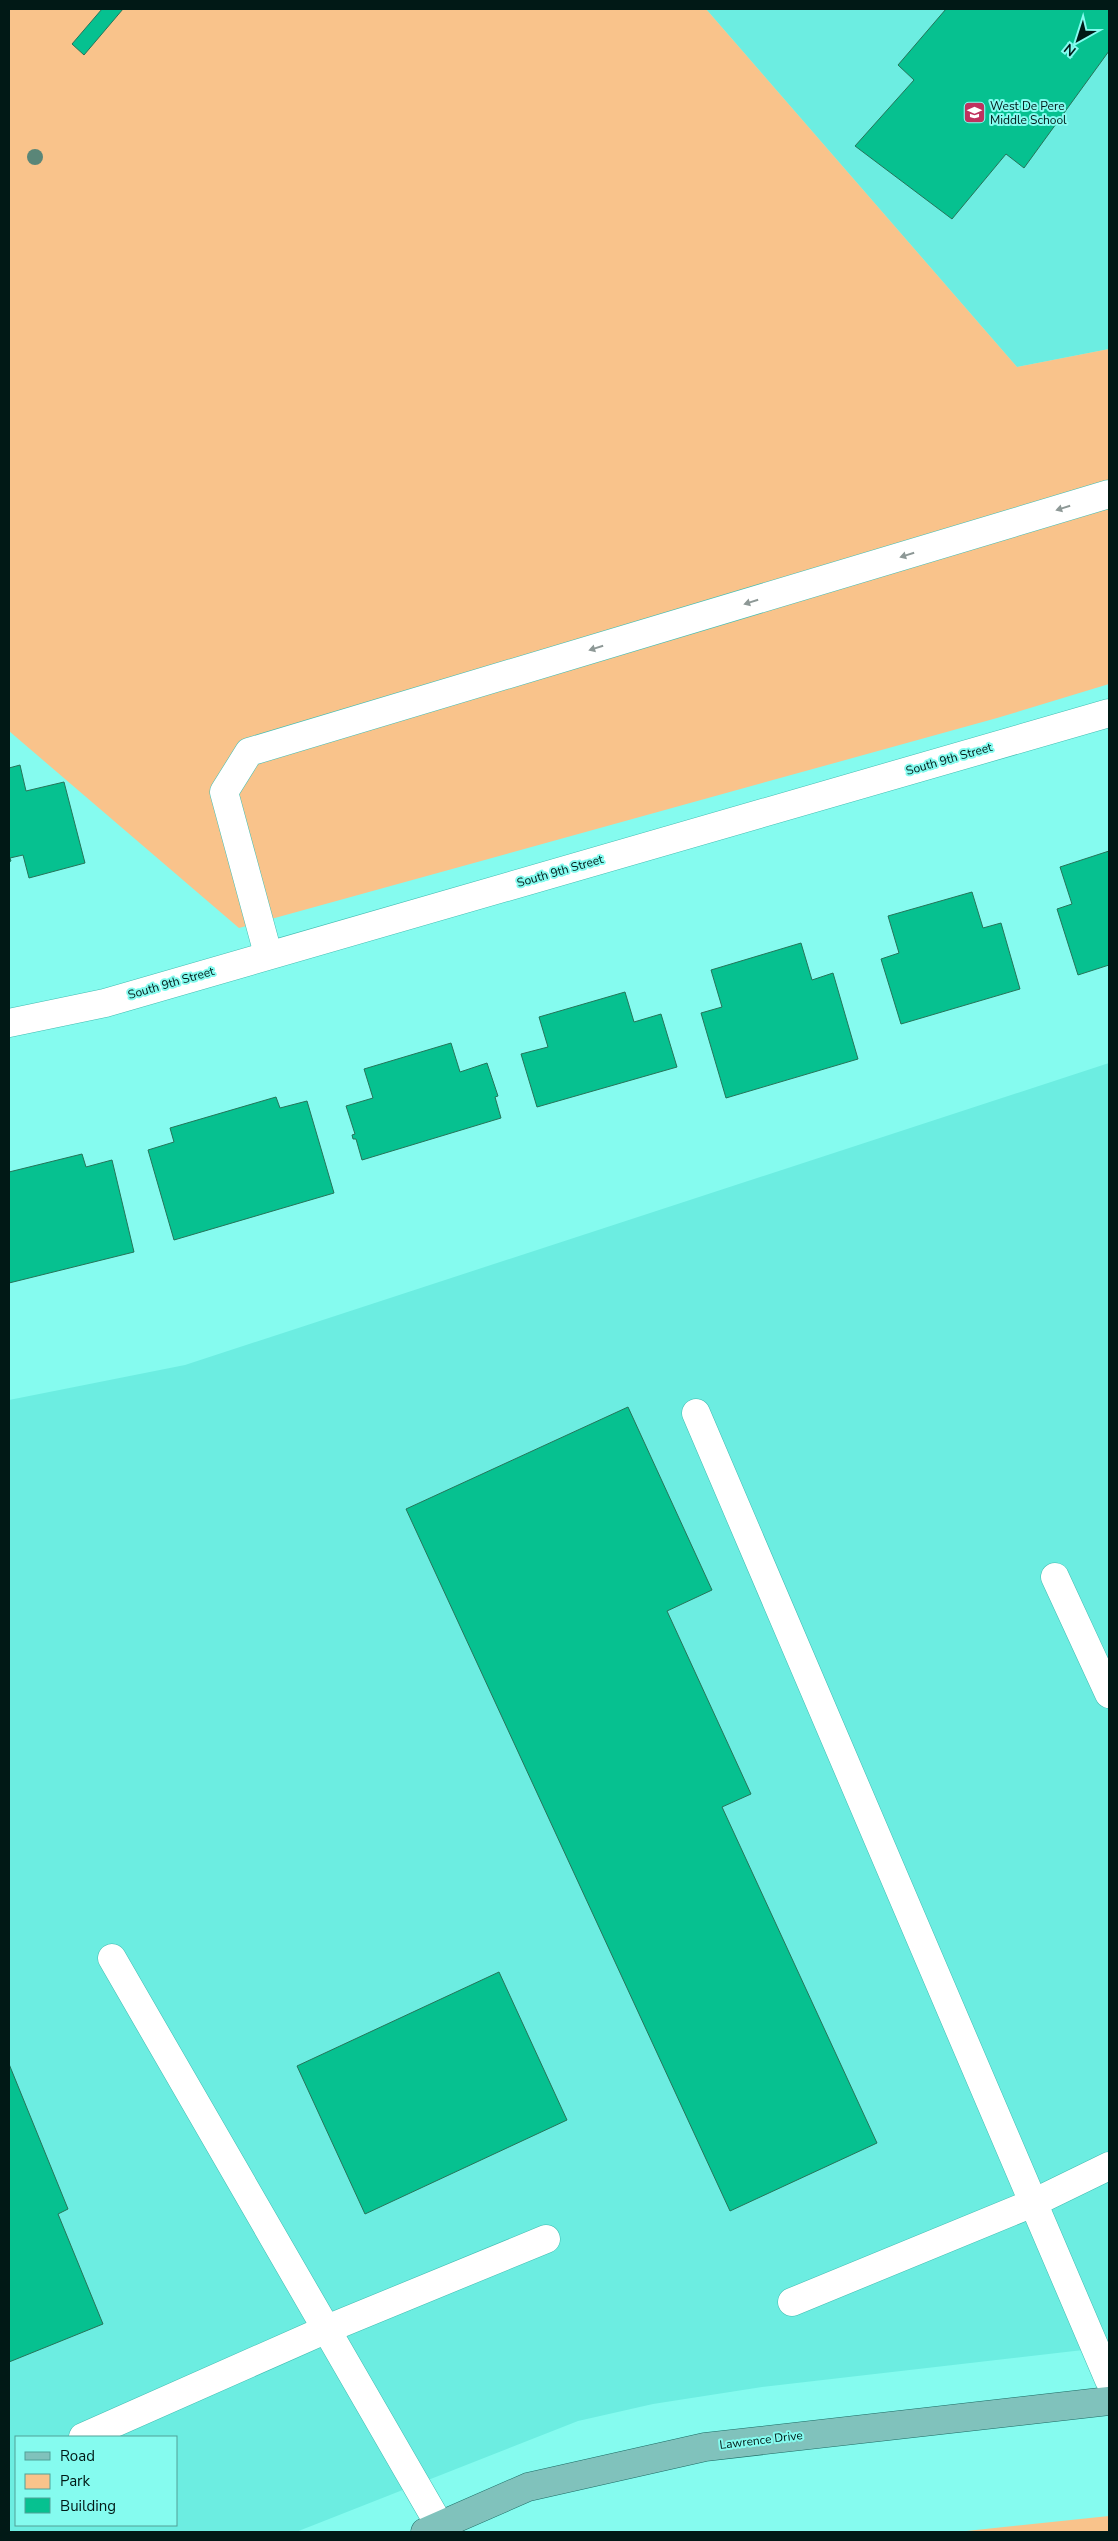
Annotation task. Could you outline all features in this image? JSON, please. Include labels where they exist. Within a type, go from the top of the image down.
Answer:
[{"type":"main road","name":"Lawrence Drive","points":[[432,2529],[528,2487],[705,2447],[1109,2401]]},
{"type":"street","points":[[268,954],[224,792],[249,752],[1109,494]]},
{"type":"street","name":"South 9th Street","points":[[9,1023],[105,1003],[268,954],[1109,712]]},
{"type":"street","points":[[696,1413],[1109,2380]]},
{"type":"street","points":[[1055,1577],[1109,1694]]},
{"type":"street","points":[[112,1958],[327,2330],[432,2529]]},
{"type":"street","points":[[792,2302],[1033,2203],[1109,2166]]},
{"type":"street","points":[[85,2436],[327,2330],[546,2238]]},
{"type":"shaded area","points":[[706,9],[1109,9],[1109,349],[1017,367]]},
{"type":"shaded area","points":[[1109,1063],[1109,2347],[762,2387],[653,2404],[578,2421],[296,2532],[9,2532],[9,1400],[185,1365]]},
{"type":"green space","points":[[9,9],[706,9],[1017,367],[1109,349],[1109,684],[997,718],[239,928],[9,731]]},
{"type":"green space","points":[[1109,2516],[1109,2532],[957,2532]]},
{"type":"building","points":[[102,9],[123,9],[84,55],[72,44]]},
{"type":"building","name":"West De Pere Middle School","points":[[946,9],[1109,9],[1109,51],[1024,168],[1006,154],[952,219],[855,146],[914,80],[898,65]]},
{"type":"building","points":[[20,765],[26,791],[64,782],[85,863],[29,878],[23,855],[10,858],[11,861],[9,862],[9,768]]},
{"type":"building","points":[[1109,851],[1109,965],[1078,975],[1057,909],[1072,904],[1060,867]]},
{"type":"building","points":[[972,892],[983,928],[1001,923],[1020,989],[901,1024],[881,959],[899,953],[888,916]]},
{"type":"building","points":[[801,943],[812,980],[833,973],[858,1059],[726,1098],[701,1013],[722,1007],[711,970]]},
{"type":"building","points":[[625,992],[634,1022],[661,1014],[677,1067],[537,1107],[521,1054],[548,1047],[539,1017]]},
{"type":"building","points":[[451,1043],[460,1072],[487,1063],[498,1096],[495,1097],[501,1118],[362,1160],[356,1139],[353,1139],[352,1135],[355,1134],[346,1106],[373,1098],[364,1069]]},
{"type":"building","points":[[276,1097],[280,1108],[307,1101],[334,1193],[174,1240],[148,1150],[174,1142],[170,1128]]},
{"type":"building","points":[[82,1154],[86,1167],[112,1160],[134,1252],[9,1283],[9,1172]]},
{"type":"building","points":[[628,1407],[712,1590],[667,1611],[751,1794],[722,1807],[877,2143],[730,2211],[406,1509]]},
{"type":"building","points":[[499,1972],[567,2120],[365,2214],[297,2066]]},
{"type":"building","points":[[9,2064],[68,2209],[58,2214],[103,2324],[9,2362]]},
{"type":"place","name":"West De Pere Middle School","points":[[974,113]]}]
